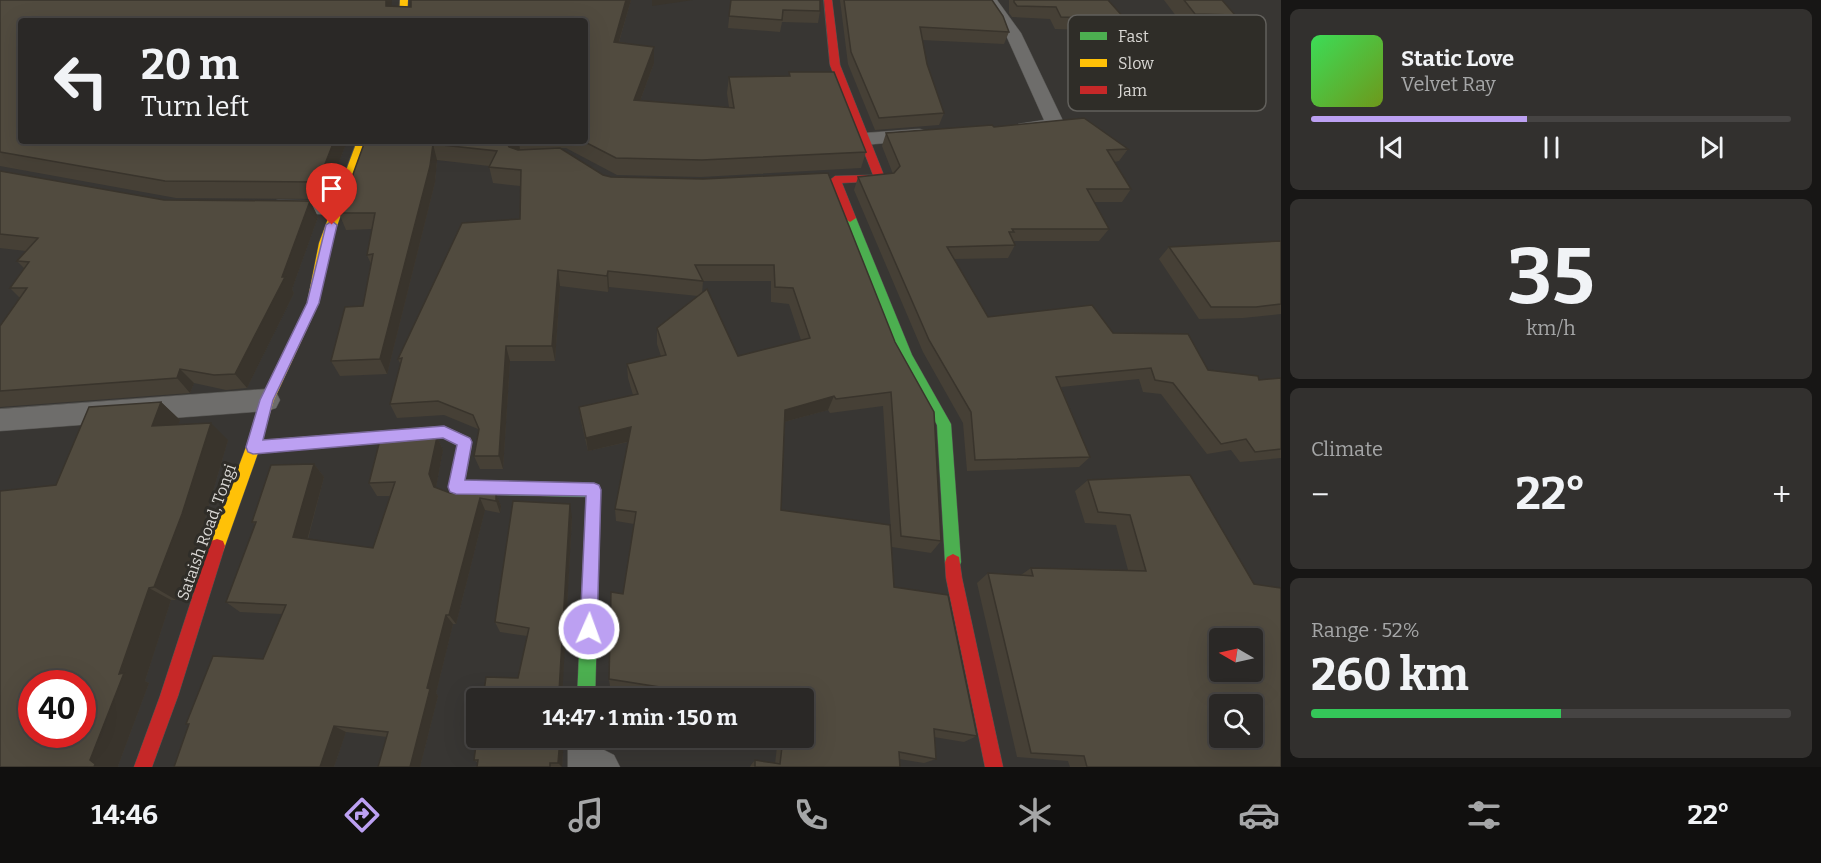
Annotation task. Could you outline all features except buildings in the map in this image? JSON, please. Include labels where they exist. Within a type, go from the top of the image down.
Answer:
[{"type":"street","points":[[403,18],[404,0]]},
{"type":"street","points":[[813,181],[880,178],[835,65],[828,0]]},
{"type":"street","points":[[989,0],[1013,33],[1056,125],[1008,129]]},
{"type":"street","points":[[865,139],[936,134]]},
{"type":"street","name":"Sataish Road, Tongi","points":[[143,767],[169,696],[203,586],[253,447],[267,400],[313,303],[326,243],[361,144]]},
{"type":"street","points":[[835,180],[906,356],[944,424],[954,578],[994,767],[987,767]]},
{"type":"street","points":[[257,207],[338,208]]},
{"type":"street","points":[[0,420],[267,400]]},
{"type":"street","points":[[253,447],[444,432],[465,442],[456,487],[594,490],[586,688]]},
{"type":"street","points":[[585,748],[584,764],[602,767]]},
{"type":"traffic: fast","points":[[850,218],[906,356],[944,424],[953,562]]},
{"type":"traffic: fast","points":[[463,453],[456,487],[594,490],[586,688]]},
{"type":"traffic: slow","points":[[403,18],[404,0]]},
{"type":"traffic: slow","points":[[217,546],[253,447],[267,400],[313,303],[325,243],[361,144]]},
{"type":"traffic: slow","points":[[253,447],[444,432],[465,442],[463,453]]},
{"type":"traffic: jam","points":[[828,0],[835,65],[880,178],[835,180],[850,218]]},
{"type":"traffic: jam","points":[[143,767],[169,696],[217,546]]},
{"type":"traffic: jam","points":[[953,562],[954,578],[994,767]]},
{"type":"route","points":[[332,225],[313,303],[267,400],[253,447],[271,448],[444,432],[465,442],[456,487],[594,490],[589,629]]}]
